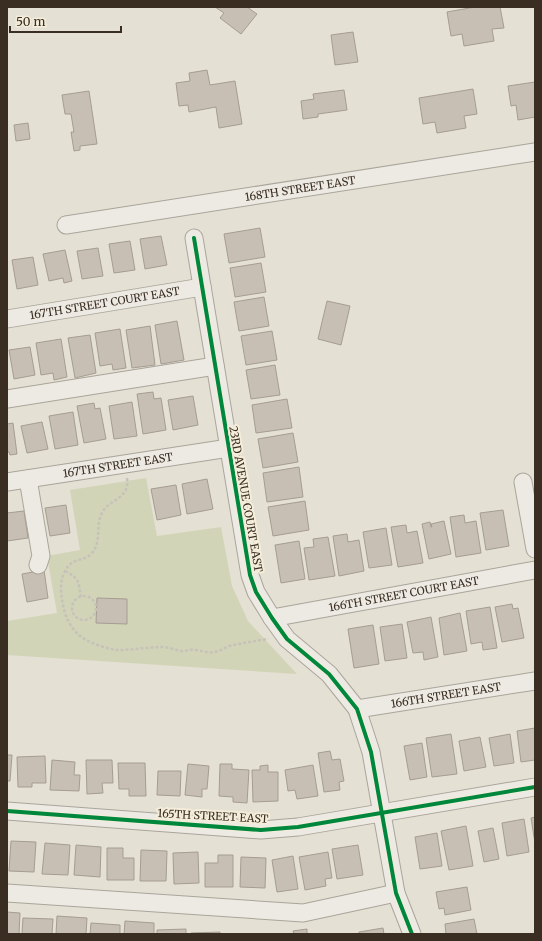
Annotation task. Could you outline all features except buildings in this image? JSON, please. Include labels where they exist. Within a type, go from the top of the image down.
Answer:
[{"type":"street","name":"168TH STREET EAST","points":[[66,225],[535,152]]},
{"type":"street","name":"23RD AVENUE COURT EAST","points":[[194,238],[250,575],[256,592],[285,636],[329,674],[357,709],[371,752],[396,894],[412,934]]},
{"type":"street","name":"167TH STREET COURT EAST","points":[[7,319],[202,287]]},
{"type":"street","points":[[7,399],[215,366]]},
{"type":"street","name":"167TH STREET EAST","points":[[7,482],[228,448]]},
{"type":"street","points":[[28,479],[41,556],[38,565]]},
{"type":"street","points":[[523,482],[535,549]]},
{"type":"street","name":"166TH STREET COURT EAST","points":[[272,618],[535,570]]},
{"type":"street","name":"166TH STREET EAST","points":[[357,709],[535,681]]},
{"type":"street","name":"165TH STREET EAST","points":[[7,811],[260,830],[298,827],[535,787]]},
{"type":"street","points":[[7,893],[303,913],[396,894]]},
{"type":"path","points":[[125,464],[128,484],[118,499],[106,506],[101,513],[95,549],[89,556],[72,562],[65,571],[61,586],[63,602],[68,620],[80,636],[101,646],[118,650],[162,647],[182,651],[193,650],[214,652],[238,644],[285,636]]},
{"type":"path","points":[[65,571],[73,575],[78,580],[81,597]]},
{"type":"path","points":[[81,597],[88,598],[94,602],[96,610],[89,619],[81,620],[73,612],[72,609],[74,601],[81,597]]},
{"type":"green space","points":[[146,478],[157,536],[221,527],[232,586],[248,621],[297,674],[7,655],[7,621],[57,613],[47,556],[80,550],[70,490]]},
{"type":"cycle path","points":[[194,238],[250,575],[256,592],[287,639],[329,674],[357,709],[371,752],[396,893],[412,934]]},
{"type":"cycle path","points":[[7,811],[261,830],[298,827],[535,787]]}]
